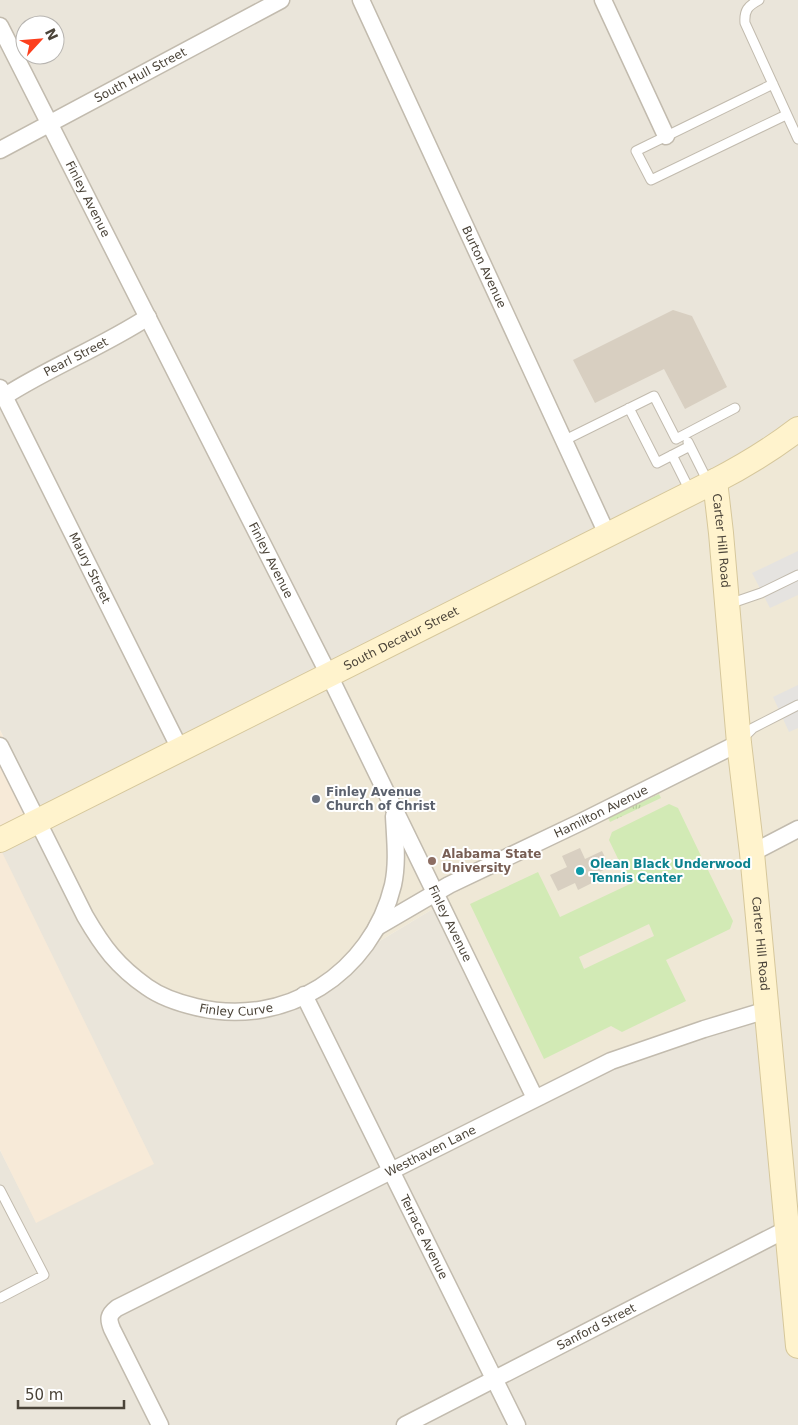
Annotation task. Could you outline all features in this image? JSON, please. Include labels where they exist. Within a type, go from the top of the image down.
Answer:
[{"type":"main road","name":"South Decatur Street","points":[[0,840],[742,467],[776,446],[798,429]]},
{"type":"main road","name":"Carter Hill Road","points":[[705,486],[721,534],[739,742],[752,853],[798,1346]]},
{"type":"street","name":"South Hull Street","points":[[0,150],[50,124],[252,7],[281,0]]},
{"type":"street","name":"Burton Avenue","points":[[361,0],[607,534]]},
{"type":"street","points":[[604,0],[666,136]]},
{"type":"street","name":"Finley Avenue","points":[[0,26],[329,675],[535,1098]]},
{"type":"street","name":"Pearl Street","points":[[2,392],[24,384],[128,330],[148,317]]},
{"type":"street","name":"Maury Street","points":[[2,392],[180,749]]},
{"type":"street","name":"Hamilton Avenue","points":[[377,927],[451,884],[590,818],[739,742]]},
{"type":"street","name":"Finley Curve","points":[[0,746],[100,942],[119,965],[148,988],[165,997],[206,1010],[246,1012],[264,1010],[288,1003],[324,985],[343,970],[364,948],[377,927],[393,883],[396,856],[394,808]]},
{"type":"street","points":[[752,853],[798,828]]},
{"type":"street","name":"Terrace Avenue","points":[[304,996],[517,1425]]},
{"type":"street","name":"Westhaven Lane","points":[[160,1425],[108,1319],[110,1313],[117,1308],[611,1061],[704,1029],[767,1010]]},
{"type":"street","name":"Sanford Street","points":[[405,1425],[787,1229]]},
{"type":"lane","points":[[759,0],[750,5],[744,13],[745,23],[798,139]]},
{"type":"lane","points":[[773,84],[636,151],[650,180],[786,115]]},
{"type":"lane","points":[[563,441],[654,396],[676,439],[735,408]]},
{"type":"lane","points":[[629,408],[657,463],[690,446]]},
{"type":"lane","points":[[684,435],[705,486]]},
{"type":"lane","points":[[672,456],[705,486]]},
{"type":"lane","points":[[726,604],[761,594],[798,574]]},
{"type":"lane","points":[[739,742],[753,728],[798,705]]},
{"type":"lane","points":[[0,1190],[44,1275],[0,1298]]},
{"type":"shaded area","points":[[0,0],[798,0],[798,444],[348,960],[446,901],[771,1004],[798,1272],[798,1425],[0,1425],[0,1150],[37,1223],[0,847],[45,822],[0,730]]},
{"type":"shaded area","name":"Alabama State University","points":[[798,444],[798,1272],[771,1004],[537,1092],[446,901],[348,960],[318,983],[277,1002],[237,1008],[197,1002],[158,986],[112,949],[45,822]]},
{"type":"shaded area","points":[[798,551],[798,595],[770,608],[752,573]]},
{"type":"shaded area","points":[[798,685],[798,728],[789,732],[773,697]]},
{"type":"shaded area","points":[[0,730],[45,822],[0,845]]},
{"type":"shaded area","points":[[0,848],[154,1164],[36,1223],[0,1150]]},
{"type":"green space","points":[[659,794],[661,798],[610,822],[608,818]]},
{"type":"green space","points":[[669,804],[678,808],[702,858],[699,867],[708,870],[733,921],[730,929],[666,960],[686,1001],[622,1032],[611,1026],[544,1059],[470,904],[538,872],[560,917],[630,884],[609,840],[612,832]],"holes":[[[649,924],[654,936],[584,969],[579,957]]]},
{"type":"building","points":[[673,310],[692,316],[727,387],[685,409],[664,369],[595,403],[573,360]]},
{"type":"building","name":"Olean Black Underwood Tennis Center","points":[[580,848],[585,859],[602,851],[610,867],[593,875],[596,881],[578,890],[575,883],[558,891],[550,875],[567,867],[562,856]]},
{"type":"place","name":"Finley Avenue Church of Christ","points":[[316,799]]},
{"type":"place","name":"Alabama State University","points":[[432,861]]},
{"type":"place","name":"Olean Black Underwood Tennis Center","points":[[580,871]]}]
